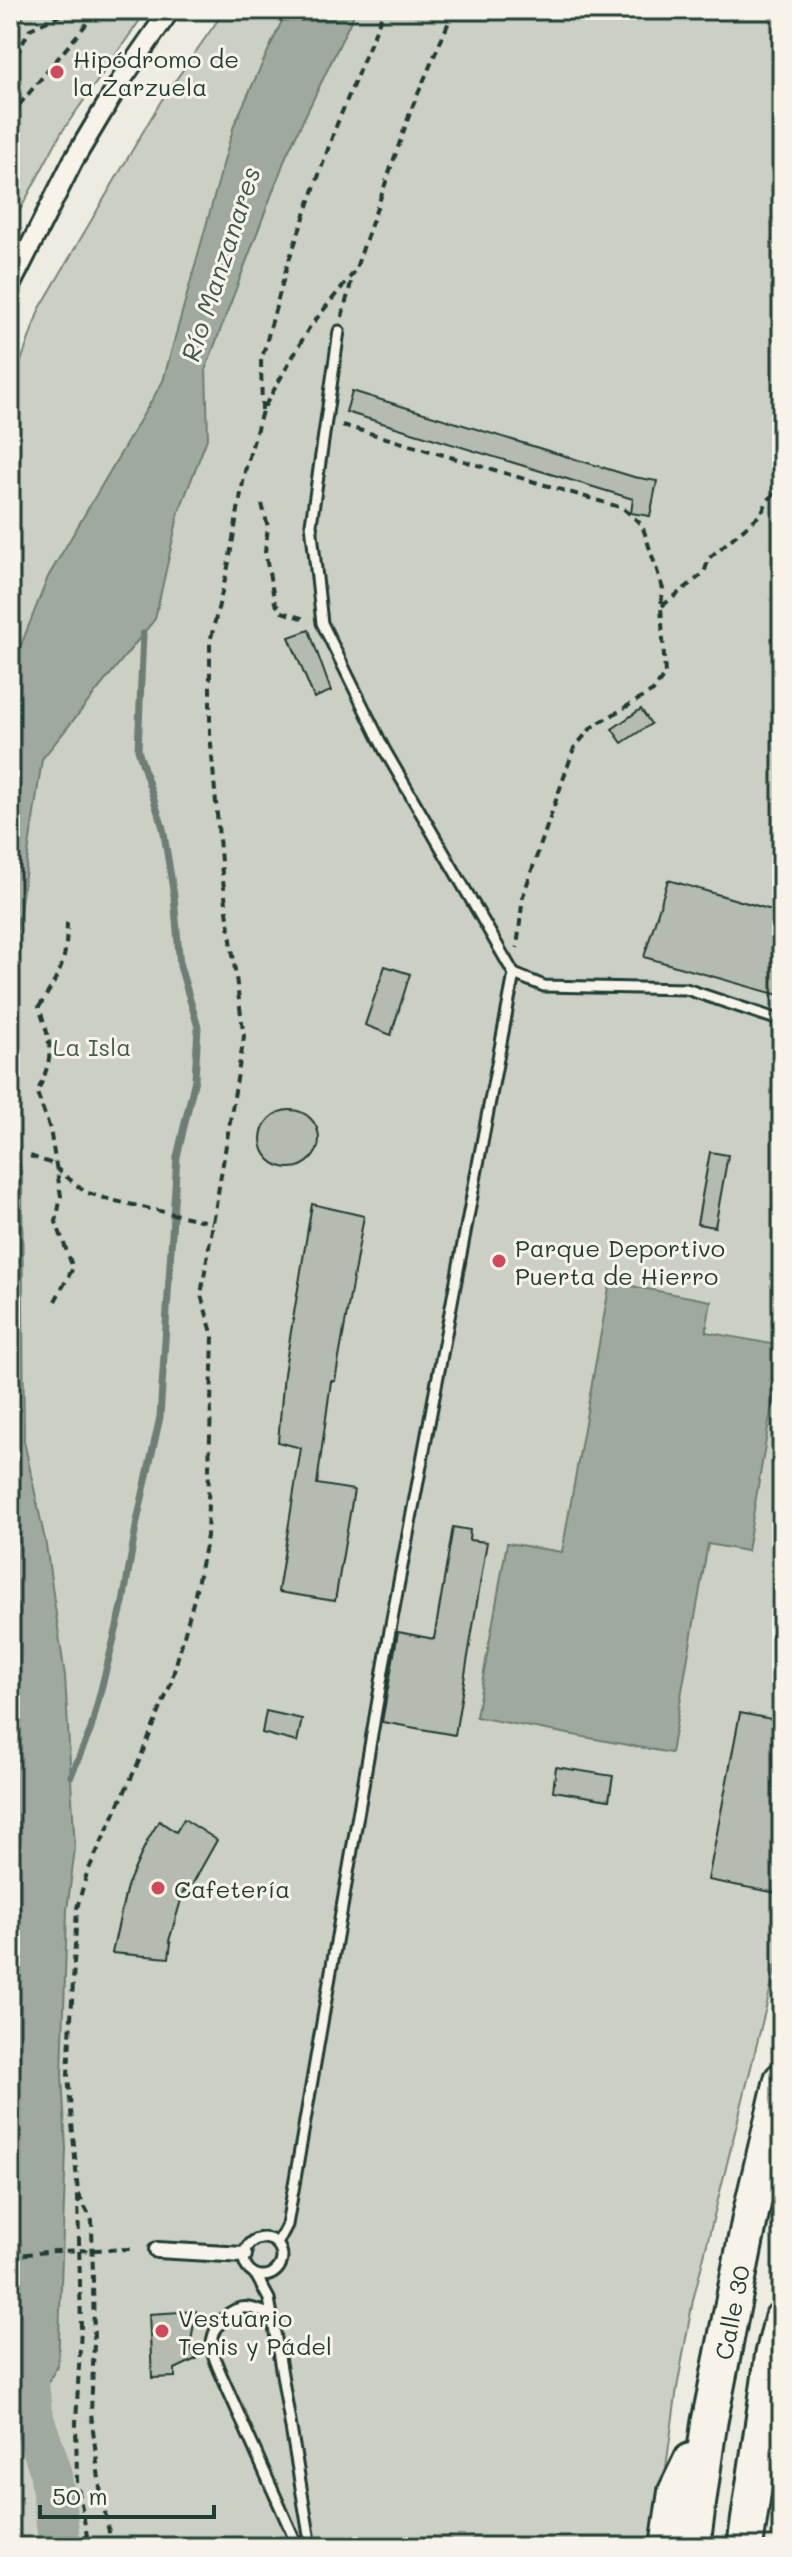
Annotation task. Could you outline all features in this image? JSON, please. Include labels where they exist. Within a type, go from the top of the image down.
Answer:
[{"type":"highway","name":"Calle 30","points":[[692,2547],[709,2424],[752,2208],[782,2080]]},
{"type":"highway","name":"Calle 30","points":[[745,2547],[773,2356],[782,2319]]},
{"type":"highway","points":[[668,2547],[676,2492],[709,2424]]},
{"type":"street","points":[[10,286],[73,161],[122,79],[170,10]]},
{"type":"street","points":[[157,2250],[244,2255]]},
{"type":"lane","points":[[339,331],[311,524],[322,623],[384,749],[514,974],[544,986],[686,989],[782,1021]]},
{"type":"lane","points":[[277,2244],[287,2225],[392,1619],[514,974]]},
{"type":"lane","points":[[256,2275],[269,2276],[279,2268],[282,2256],[277,2244],[266,2238],[254,2240],[244,2255],[246,2267],[256,2275],[269,2299],[311,2547]]},
{"type":"lane","points":[[272,2315],[252,2309],[235,2310],[215,2330],[211,2348],[298,2547]]},
{"type":"path","points":[[10,28],[28,10]]},
{"type":"path","points":[[10,68],[30,29],[72,10]]},
{"type":"path","points":[[10,116],[98,10]]},
{"type":"path","points":[[262,411],[261,362],[287,266],[335,129],[384,10]]},
{"type":"path","points":[[339,331],[354,273],[411,110],[454,10]]},
{"type":"path","points":[[89,2547],[77,2481],[76,2423],[81,2328],[78,2193],[68,2075],[77,1908],[87,1873],[170,1686],[194,1599],[207,1536],[213,1336],[201,1295],[244,1037],[222,873],[210,733],[210,642],[228,567],[245,471],[262,411],[309,328],[354,273]]},
{"type":"path","points":[[342,425],[623,508],[642,525],[663,589],[665,674],[653,691],[592,727],[574,748],[523,896],[514,974]]},
{"type":"path","points":[[661,606],[704,573],[709,558],[761,514],[768,500],[782,485]]},
{"type":"path","points":[[262,504],[268,527],[265,552],[275,603],[282,612],[322,623]]},
{"type":"path","points":[[55,1301],[73,1268],[56,1222],[61,1196],[50,1129],[37,1093],[50,1065],[51,1045],[39,1007],[56,981],[67,954],[67,918]]},
{"type":"path","points":[[30,1156],[55,1167],[85,1192],[213,1223]]},
{"type":"path","points":[[78,2193],[92,2221],[94,2343],[91,2413],[100,2488],[112,2547]]},
{"type":"path","points":[[10,2256],[55,2251],[133,2249]]},
{"type":"green space","name":"Hipódromo de la Zarzuela","points":[[10,10],[147,10],[61,133],[10,229]]},
{"type":"green space","name":"Parque Deportivo Puerta de Hierro","points":[[225,10],[782,10],[782,1943],[693,2300],[677,2388],[655,2547],[10,2547],[10,393],[39,310],[161,101]]},
{"type":"water","points":[[287,10],[356,10],[287,154],[206,368],[208,436],[179,512],[155,619],[42,759],[10,978],[10,673],[48,577],[163,381],[234,125]]},
{"type":"water","points":[[10,1108],[22,1177],[24,1441],[46,1545],[65,1676],[75,1849],[67,1910],[62,2076],[66,2149],[58,2365],[31,2413],[10,2374]]},
{"type":"water","points":[[610,1282],[711,1301],[706,1332],[782,1346],[747,1551],[708,1544],[671,1753],[476,1717],[507,1543],[562,1552]]},
{"type":"building","points":[[352,391],[634,477],[657,481],[650,516],[631,513],[633,499],[346,412]]},
{"type":"building","points":[[309,630],[331,691],[314,698],[289,637]]},
{"type":"building","points":[[641,709],[651,724],[622,743],[612,729]]},
{"type":"building","points":[[668,880],[782,913],[782,996],[644,957]]},
{"type":"building","points":[[385,966],[410,974],[391,1035],[365,1025]]},
{"type":"building","points":[[290,1110],[311,1118],[319,1139],[311,1160],[290,1168],[269,1160],[261,1139],[269,1118]]},
{"type":"building","points":[[710,1152],[728,1155],[715,1227],[697,1224]]},
{"type":"building","points":[[312,1204],[364,1216],[335,1381],[331,1381],[317,1484],[354,1490],[335,1601],[278,1592],[301,1448],[278,1442],[284,1374]]},
{"type":"building","points":[[453,1527],[470,1530],[469,1540],[487,1542],[455,1735],[382,1722],[398,1632],[434,1639]]},
{"type":"building","points":[[266,1711],[302,1719],[297,1742],[262,1733]]},
{"type":"building","points":[[740,1713],[782,1721],[782,1894],[708,1880]]},
{"type":"building","points":[[556,1767],[613,1776],[609,1800],[553,1791]]},
{"type":"building","name":"Cafetería","points":[[184,1819],[217,1840],[188,1892],[184,1890],[169,1941],[169,1958],[112,1953],[127,1886],[147,1841],[159,1821],[176,1832]]},
{"type":"building","name":"Vestuario Tenis y Pádel","points":[[196,2311],[190,2348],[196,2359],[175,2369],[175,2377],[152,2378],[149,2314]]},
{"type":"waterway","points":[[71,1776],[91,1729],[123,1603],[160,1417],[177,1157],[195,1079],[198,1027],[180,966],[174,896],[163,828],[138,750],[143,634]]},
{"type":"waterway","name":"Río Manzanares","points":[[10,2269],[25,2352],[31,2413],[50,2469],[60,2547]]},
{"type":"place","name":"Hipódromo de la Zarzuela","points":[[57,72]]},
{"type":"place","name":"Parque Deportivo Puerta de Hierro","points":[[499,1261]]},
{"type":"place","name":"Cafetería","points":[[158,1888]]},
{"type":"place","name":"Vestuario Tenis y Pádel","points":[[162,2331]]},
{"type":"park label","name":"La Isla","points":[[92,1046]]}]
